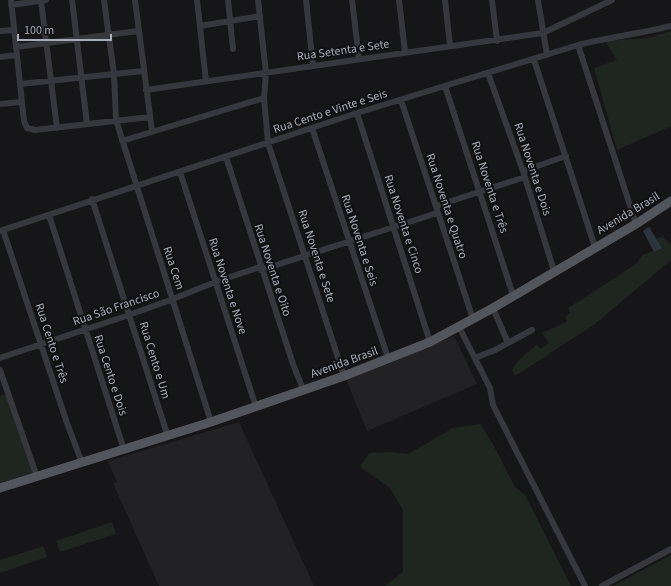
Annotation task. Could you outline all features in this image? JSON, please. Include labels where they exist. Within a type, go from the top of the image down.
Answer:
[{"type":"main road","name":"Avenida Brasil","points":[[0,488],[168,437],[344,376],[430,342],[494,308],[554,271],[636,224],[671,201]]},
{"type":"street","points":[[57,128],[47,43],[44,0],[11,3],[21,102],[25,126],[30,130],[35,130],[57,128],[116,120],[150,117]]},
{"type":"street","points":[[72,0],[87,124]]},
{"type":"street","name":"Rua Cem","points":[[104,0],[114,74],[116,120],[211,422]]},
{"type":"street","points":[[135,0],[143,71],[152,131]]},
{"type":"street","points":[[197,0],[206,81]]},
{"type":"street","points":[[228,0],[233,49]]},
{"type":"street","name":"Rua Noventa e Sete","points":[[258,0],[266,73],[264,98],[268,143],[344,376]]},
{"type":"street","points":[[306,0],[313,66]]},
{"type":"street","points":[[352,0],[359,59]]},
{"type":"street","points":[[399,0],[405,52]]},
{"type":"street","points":[[444,0],[450,46]]},
{"type":"street","points":[[492,0],[497,40]]},
{"type":"street","points":[[538,0],[547,55]]},
{"type":"street","name":"Rua Setenta e Sete","points":[[146,90],[543,33],[612,0]]},
{"type":"street","points":[[200,26],[260,16]]},
{"type":"street","name":"Rua Cento e Vinte e Seis","points":[[2,230],[92,199],[136,187],[356,113],[534,60],[578,45],[671,26]]},
{"type":"street","points":[[0,31],[14,30]]},
{"type":"street","points":[[16,47],[138,31]]},
{"type":"street","points":[[578,45],[636,224]]},
{"type":"street","points":[[0,57],[16,55]]},
{"type":"street","points":[[534,60],[595,247]]},
{"type":"street","points":[[20,84],[51,82],[143,71]]},
{"type":"street","name":"Rua Noventa e Dois","points":[[488,73],[524,174],[554,271]]},
{"type":"street","name":"Rua Noventa e Três","points":[[446,86],[513,296]]},
{"type":"street","points":[[122,142],[152,131],[264,98]]},
{"type":"street","name":"Rua Noventa e Quatro","points":[[401,100],[473,319]]},
{"type":"street","points":[[0,104],[21,102]]},
{"type":"street","name":"Rua Noventa e Cinco","points":[[356,113],[430,342]]},
{"type":"street","name":"Rua Noventa e Seis","points":[[312,128],[348,242],[388,358]]},
{"type":"street","points":[[436,206],[524,174],[566,156]]},
{"type":"street","name":"Rua Noventa e Oito","points":[[226,157],[292,364],[303,389]]},
{"type":"street","name":"Rua Noventa e Nove","points":[[180,172],[256,407]]},
{"type":"street","name":"Rua Cento e Um","points":[[92,199],[168,437]]},
{"type":"street","name":"Rua São Francisco","points":[[0,358],[129,315],[215,282],[305,256],[393,226],[437,213]]},
{"type":"street","name":"Rua Cento e Dois","points":[[48,215],[124,450]]},
{"type":"street","name":"Rua Cento e Três","points":[[2,230],[82,463]]},
{"type":"street","points":[[494,308],[508,343]]},
{"type":"street","points":[[458,327],[490,388],[493,405],[585,586]]},
{"type":"street","points":[[475,358],[532,330]]},
{"type":"street","points":[[0,370],[37,477]]},
{"type":"street","points":[[0,394],[7,392]]},
{"type":"street","points":[[602,586],[671,549]]},
{"type":"shaded area","points":[[671,31],[671,126],[617,150],[594,68],[617,60],[605,41],[647,38]]},
{"type":"shaded area","points":[[649,227],[662,248],[654,252],[643,231]]},
{"type":"shaded area","points":[[663,236],[671,245],[671,260],[595,324],[515,376],[512,370],[526,353],[537,345],[540,349],[549,343],[542,333],[567,322],[565,317],[570,313],[568,308],[636,264],[642,255],[661,248],[656,239]]},
{"type":"shaded area","points":[[454,336],[477,384],[367,431],[346,379]]},
{"type":"shaded area","points":[[6,394],[33,473],[0,483],[0,396]]},
{"type":"shaded area","points":[[239,422],[314,586],[159,586],[113,483],[117,482],[108,461]]},
{"type":"shaded area","points":[[480,424],[494,446],[515,487],[525,495],[571,586],[385,586],[403,572],[403,510],[390,488],[360,467],[369,453],[391,452],[408,454],[453,428]]},
{"type":"shaded area","points":[[112,522],[116,534],[60,552],[56,541]]},
{"type":"shaded area","points":[[43,546],[47,557],[0,573],[0,560]]},
{"type":"shaded area","points":[[671,555],[671,586],[613,586]]}]
